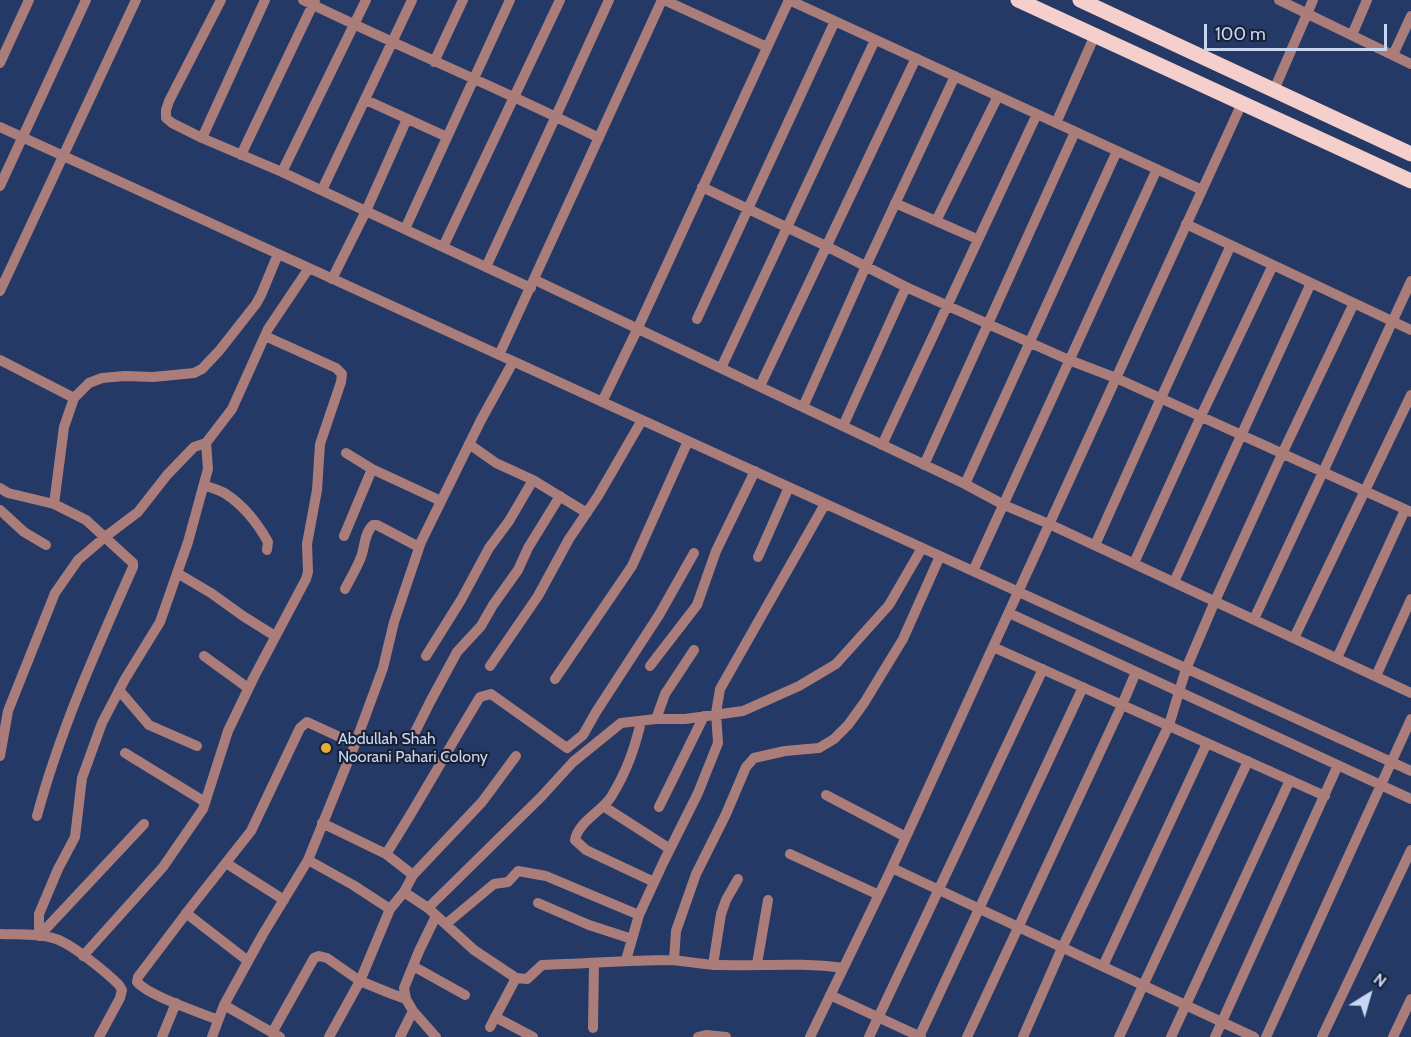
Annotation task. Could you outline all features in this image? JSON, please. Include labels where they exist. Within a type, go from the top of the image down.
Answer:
[{"type":"main road","points":[[1018,0],[1411,181]]},
{"type":"main road","points":[[1080,0],[1411,154]]},
{"type":"street","points":[[0,63],[29,0]]},
{"type":"street","points":[[0,186],[86,0]]},
{"type":"street","points":[[0,291],[136,0]]},
{"type":"street","points":[[221,0],[169,101],[166,118],[172,123],[486,267],[533,284],[638,329],[965,484],[1004,505],[1134,563],[1411,693]]},
{"type":"street","points":[[202,138],[265,0]]},
{"type":"street","points":[[282,172],[366,0]]},
{"type":"street","points":[[322,190],[412,0]]},
{"type":"street","points":[[434,62],[463,0]]},
{"type":"street","points":[[405,229],[510,0]]},
{"type":"street","points":[[443,247],[560,0]]},
{"type":"street","points":[[486,267],[609,0]]},
{"type":"street","points":[[499,355],[663,0],[767,47]]},
{"type":"street","points":[[602,402],[638,329],[789,0],[1202,190]]},
{"type":"street","points":[[1279,0],[1411,64]]},
{"type":"street","points":[[1274,90],[1313,0]]},
{"type":"street","points":[[1352,35],[1367,0]]},
{"type":"street","points":[[241,155],[310,2],[354,25],[556,116],[599,138]]},
{"type":"street","points":[[1393,55],[1411,15]]},
{"type":"street","points":[[697,319],[835,21]]},
{"type":"street","points":[[1056,123],[1095,36]]},
{"type":"street","points":[[721,368],[875,40]]},
{"type":"street","points":[[760,386],[916,58]]},
{"type":"street","points":[[803,407],[954,76]]},
{"type":"street","points":[[936,221],[998,96]]},
{"type":"street","points":[[366,100],[447,137]]},
{"type":"street","points":[[810,1037],[892,868],[1242,103]]},
{"type":"street","points":[[882,445],[1037,114]]},
{"type":"street","points":[[332,279],[366,211],[407,119]]},
{"type":"street","points":[[0,127],[1411,771]]},
{"type":"street","points":[[924,465],[1075,132]]},
{"type":"street","points":[[965,484],[1117,151]]},
{"type":"street","points":[[973,571],[1157,169]]},
{"type":"street","points":[[702,187],[987,324],[1116,378],[1408,511],[1337,658]]},
{"type":"street","points":[[896,202],[977,239]]},
{"type":"street","points":[[1186,224],[1411,330]]},
{"type":"street","points":[[1095,545],[1231,245]]},
{"type":"street","points":[[54,504],[64,427],[74,398],[89,383],[102,378],[163,376],[194,373],[202,369],[256,304],[278,254]]},
{"type":"street","points":[[1134,563],[1273,265]]},
{"type":"street","points":[[0,756],[4,711],[56,593],[78,560],[138,512],[194,447],[206,443],[232,409],[268,329],[309,268]]},
{"type":"street","points":[[1254,619],[1411,281]]},
{"type":"street","points":[[1174,582],[1311,283]]},
{"type":"street","points":[[843,426],[906,286]]},
{"type":"street","points":[[1023,1037],[1062,948],[1168,725],[1186,669],[1215,601],[1354,303]]},
{"type":"street","points":[[83,956],[163,867],[203,809],[228,731],[248,688],[306,579],[308,572],[306,544],[317,490],[320,444],[342,374],[336,368],[265,336]]},
{"type":"street","points":[[0,360],[74,398]]},
{"type":"street","points":[[212,1037],[224,1005],[308,860],[383,668],[394,622],[419,547],[513,362]]},
{"type":"street","points":[[1294,638],[1411,394]]},
{"type":"street","points":[[490,666],[537,596],[642,420]]},
{"type":"street","points":[[555,679],[632,566],[688,441]]},
{"type":"street","points":[[39,936],[39,914],[58,869],[75,837],[82,778],[102,723],[160,622],[188,542],[208,470],[206,443]]},
{"type":"street","points":[[470,444],[496,462],[533,480],[587,513]]},
{"type":"street","points":[[346,453],[372,469],[441,501]]},
{"type":"street","points":[[344,536],[372,469]]},
{"type":"street","points":[[650,666],[697,605],[716,551],[754,471]]},
{"type":"street","points":[[426,656],[461,600],[489,548],[509,521],[533,480]]},
{"type":"street","points":[[204,485],[226,494],[248,513],[262,530],[268,542],[267,550]]},
{"type":"street","points":[[758,556],[789,487]]},
{"type":"street","points":[[0,488],[8,493],[54,504],[86,520],[131,561],[133,567],[85,678],[47,778],[38,816]]},
{"type":"street","points":[[413,736],[458,652],[481,626],[518,570],[528,548],[560,496]]},
{"type":"street","points":[[626,960],[639,915],[698,794],[718,743],[716,713],[720,689],[825,504]]},
{"type":"street","points":[[0,510],[24,532],[46,545]]},
{"type":"street","points":[[345,589],[361,559],[368,532],[373,525],[419,547]]},
{"type":"street","points":[[436,1037],[413,1011],[406,999],[404,988],[433,912],[573,762],[621,723],[656,719],[685,719],[743,711],[799,686],[836,664],[889,605],[922,548]]},
{"type":"street","points":[[386,854],[480,697],[491,694],[567,748],[583,735],[659,615],[694,553]]},
{"type":"street","points":[[674,960],[676,931],[696,874],[746,767],[754,758],[785,751],[819,748],[834,739],[848,725],[903,639],[940,556]]},
{"type":"street","points":[[177,573],[211,592],[275,636]]},
{"type":"street","points":[[1376,676],[1411,599]]},
{"type":"street","points":[[1009,613],[1411,799]]},
{"type":"street","points":[[993,647],[1325,796]]},
{"type":"street","points":[[656,719],[664,694],[694,650]]},
{"type":"street","points":[[204,656],[248,688]]},
{"type":"street","points":[[869,1037],[1043,669]]},
{"type":"street","points":[[967,1037],[1136,672]]},
{"type":"street","points":[[830,995],[920,1037],[1083,687]]},
{"type":"street","points":[[119,690],[149,724],[196,746]]},
{"type":"street","points":[[659,807],[704,716]]},
{"type":"street","points":[[1266,1037],[1411,719]]},
{"type":"street","points":[[122,990],[137,982],[138,977],[186,913],[251,831],[302,725],[307,722],[355,744]]},
{"type":"street","points":[[641,722],[632,754],[621,779],[609,800],[576,832],[575,840],[586,850],[654,882]]},
{"type":"street","points":[[1103,966],[1208,743]]},
{"type":"street","points":[[125,753],[206,802]]},
{"type":"street","points":[[329,1037],[360,981],[390,909],[404,892],[413,875],[482,802],[516,756]]},
{"type":"street","points":[[1119,1037],[1248,761]]},
{"type":"street","points":[[1215,1037],[1338,765]]},
{"type":"street","points":[[1171,1037],[1290,780]]},
{"type":"street","points":[[826,795],[906,837]]},
{"type":"street","points":[[603,806],[670,849]]},
{"type":"street","points":[[322,823],[386,854],[413,875]]},
{"type":"street","points":[[39,936],[144,824]]},
{"type":"street","points":[[1322,1037],[1411,850]]},
{"type":"street","points":[[790,854],[879,895]]},
{"type":"street","points":[[308,860],[390,909]]},
{"type":"street","points":[[226,863],[284,900]]},
{"type":"street","points":[[892,868],[1254,1037]]},
{"type":"street","points":[[446,924],[494,884],[508,882],[518,871],[546,876],[639,915]]},
{"type":"street","points":[[713,965],[721,914],[738,879]]},
{"type":"street","points":[[404,892],[433,912],[474,950],[516,978],[527,979],[542,965],[626,960],[843,968]]},
{"type":"street","points":[[757,964],[768,900]]},
{"type":"street","points":[[538,903],[589,925],[632,939]]},
{"type":"street","points":[[186,913],[248,961]]},
{"type":"street","points":[[0,934],[54,938],[66,943],[119,985],[122,990],[120,998],[99,1037]]},
{"type":"street","points":[[224,1005],[276,1035],[314,958],[319,956],[327,958],[360,981],[406,999]]},
{"type":"street","points":[[592,1028],[594,963]]},
{"type":"street","points":[[413,966],[465,995]]},
{"type":"street","points":[[516,978],[492,1022],[533,1037]]},
{"type":"street","points":[[137,982],[154,994],[218,1020]]},
{"type":"street","points":[[1393,1037],[1411,999]]},
{"type":"street","points":[[162,1037],[176,1003]]},
{"type":"street","points":[[399,1037],[413,1011]]},
{"type":"street","points":[[698,1037],[706,1035],[726,1037]]},
{"type":"place","name":"Abdullah Shah Noorani Pahari Colony","points":[[326,748]]}]
